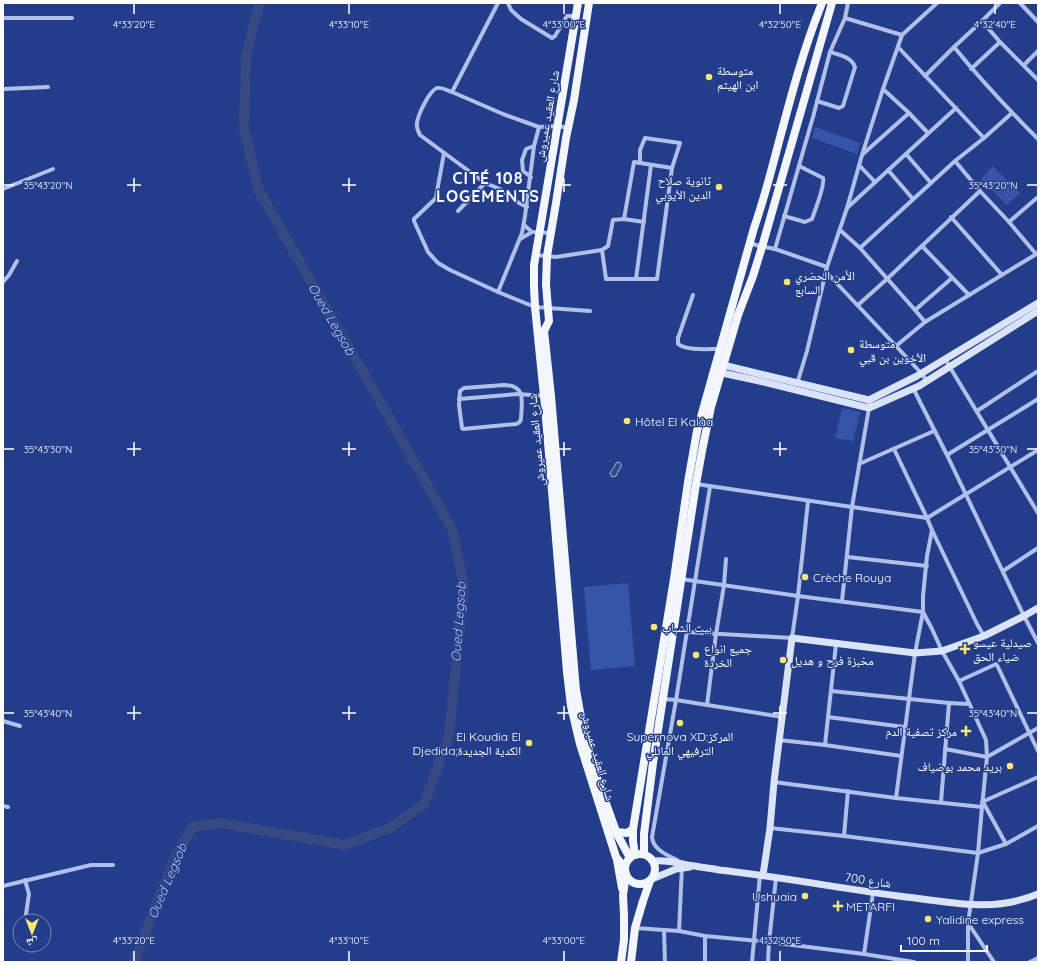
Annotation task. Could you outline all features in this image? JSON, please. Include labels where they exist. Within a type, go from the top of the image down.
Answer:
[{"type":"main road","name":"شارع العقيد عميروش","points":[[548,396],[535,306],[535,233],[558,126],[578,3]]},
{"type":"main road","name":"شارع العقيد عميروش","points":[[589,3],[547,256],[546,284],[549,321],[544,331],[557,509],[581,717],[587,745],[609,814],[621,844],[632,856]]},
{"type":"main road","points":[[692,483],[711,407],[723,369],[724,350],[750,243],[810,35],[822,3]]},
{"type":"main road","points":[[644,854],[653,763],[692,483],[697,431],[724,350],[753,276],[832,3]]},
{"type":"main road","points":[[562,98],[574,100]]},
{"type":"main road","points":[[761,208],[772,212]]},
{"type":"main road","points":[[723,369],[755,380],[869,400],[921,373],[1038,303]]},
{"type":"main road","points":[[796,386],[869,408],[927,381],[1038,311]]},
{"type":"main road","name":"شارع العقيد عميروش","points":[[557,509],[560,596],[571,706],[580,744],[616,857],[625,872]]},
{"type":"main road","points":[[632,856],[633,829],[678,579]]},
{"type":"main road","points":[[761,875],[770,828],[774,782],[792,638],[915,653],[942,651],[984,636],[1038,608]]},
{"type":"main road","points":[[616,832],[626,833],[633,829]]},
{"type":"main road","points":[[623,895],[627,861],[632,856],[644,854],[648,856],[656,869],[643,901],[635,928],[631,962]]},
{"type":"main road","points":[[616,857],[623,895],[625,927],[621,962]]},
{"type":"main road","points":[[653,862],[668,860],[682,866]]},
{"type":"main road","points":[[625,872],[628,879],[632,882],[641,884],[682,866]]},
{"type":"main road","name":"شارع 700","points":[[682,866],[694,866],[761,875],[873,893],[970,905],[1009,903],[1038,894]]},
{"type":"street","points":[[452,92],[498,3]]},
{"type":"street","points":[[508,3],[511,10],[521,19],[552,38],[555,36],[567,16],[576,16]]},
{"type":"street","points":[[775,249],[830,52],[845,18],[848,3]]},
{"type":"street","points":[[796,386],[828,266],[883,89],[902,35],[937,3]]},
{"type":"street","points":[[925,76],[1000,3]]},
{"type":"street","points":[[1020,3],[1038,22]]},
{"type":"street","points":[[3,18],[72,18]]},
{"type":"street","points":[[845,18],[902,35]]},
{"type":"street","points":[[982,21],[1000,42],[1038,80]]},
{"type":"street","points":[[971,69],[1000,42]]},
{"type":"street","points":[[898,47],[984,138]]},
{"type":"street","points":[[954,47],[971,69],[1038,139]]},
{"type":"street","points":[[1024,65],[1038,51]]},
{"type":"street","points":[[817,101],[838,108],[843,106],[855,67],[851,60],[830,52]]},
{"type":"street","points":[[3,89],[48,87]]},
{"type":"street","points":[[527,207],[500,189],[485,183],[420,135],[417,122],[421,110],[431,92],[437,88],[440,88],[539,127],[558,126],[568,128]]},
{"type":"street","points":[[883,89],[928,133]]},
{"type":"street","points":[[847,208],[956,108]]},
{"type":"street","points":[[862,155],[909,113]]},
{"type":"street","points":[[860,248],[955,161],[1012,113]]},
{"type":"street","points":[[498,292],[520,239],[524,225],[534,146],[539,127]]},
{"type":"street","points":[[602,250],[606,279],[657,279],[672,168],[680,143],[645,138],[640,150],[640,163]]},
{"type":"street","points":[[531,177],[523,171],[522,160],[526,149],[534,146]]},
{"type":"street","points":[[444,153],[436,197],[414,217],[414,221],[428,252],[438,262],[450,270],[498,292],[535,306],[590,311]]},
{"type":"street","points":[[906,154],[931,183]]},
{"type":"street","points":[[896,346],[925,322],[1037,254],[955,161]]},
{"type":"street","points":[[624,219],[634,162],[672,168]]},
{"type":"street","points":[[636,280],[651,164]]},
{"type":"street","points":[[860,165],[875,182]]},
{"type":"street","points":[[784,216],[805,222],[810,221],[823,187],[823,178],[799,166]]},
{"type":"street","points":[[3,189],[53,169]]},
{"type":"street","points":[[888,170],[913,199]]},
{"type":"street","points":[[458,211],[485,183]]},
{"type":"street","points":[[858,305],[980,191]]},
{"type":"street","points":[[1008,222],[1038,197]]},
{"type":"street","points":[[951,218],[1002,275]]},
{"type":"street","points":[[535,255],[556,257],[602,250],[608,246],[613,220],[624,219],[644,222]]},
{"type":"street","points":[[524,225],[535,233]]},
{"type":"street","points":[[840,230],[860,248],[925,322]]},
{"type":"street","points":[[520,239],[535,233],[551,234]]},
{"type":"street","points":[[750,243],[775,249],[828,266]]},
{"type":"street","points":[[922,246],[969,295]]},
{"type":"street","points":[[3,282],[17,261]]},
{"type":"street","points":[[826,273],[858,305],[927,381]]},
{"type":"street","points":[[916,310],[952,278]]},
{"type":"street","points":[[693,295],[678,338],[678,344],[689,348],[724,350]]},
{"type":"street","points":[[945,359],[1038,513]]},
{"type":"street","points":[[977,411],[1038,371]]},
{"type":"street","points":[[511,385],[516,387],[521,394],[521,418],[519,423],[516,424],[463,429],[461,426],[459,399],[460,391],[464,388],[511,385]]},
{"type":"street","points":[[913,388],[1038,643]]},
{"type":"street","points":[[459,399],[521,394],[548,396]]},
{"type":"street","points":[[947,455],[1038,399]]},
{"type":"street","points":[[842,602],[848,557],[852,507],[869,408],[869,400]]},
{"type":"street","points":[[859,464],[894,450],[934,431]]},
{"type":"street","points":[[894,450],[984,636]]},
{"type":"street","points":[[692,483],[710,487],[927,518],[1038,450]]},
{"type":"street","points":[[679,931],[682,866],[657,848],[652,841],[710,487]]},
{"type":"street","points":[[687,632],[792,638],[808,501]]},
{"type":"street","points":[[896,798],[908,698],[923,612],[927,556],[932,530]]},
{"type":"street","points":[[1002,571],[1038,548]]},
{"type":"street","points":[[848,557],[927,566]]},
{"type":"street","points":[[707,705],[724,585],[726,559]]},
{"type":"street","points":[[678,579],[923,612]]},
{"type":"street","points":[[923,612],[959,681],[986,740],[987,757],[978,853],[968,923],[968,962]]},
{"type":"street","points":[[825,745],[836,644]]},
{"type":"street","points":[[959,681],[996,664],[1038,751]]},
{"type":"street","points":[[831,691],[969,704]]},
{"type":"street","points":[[663,699],[783,717]]},
{"type":"street","points":[[941,802],[949,703]]},
{"type":"street","points":[[828,717],[904,727]]},
{"type":"street","points":[[3,721],[20,726]]},
{"type":"street","points":[[945,749],[987,757],[1038,728]]},
{"type":"street","points":[[779,740],[901,756]]},
{"type":"street","points":[[983,802],[1038,777]]},
{"type":"street","points":[[774,782],[896,798],[982,807]]},
{"type":"street","points":[[844,836],[848,791]]},
{"type":"street","points":[[983,802],[1006,844]]},
{"type":"street","points":[[3,806],[8,807]]},
{"type":"street","points":[[770,828],[978,853],[1006,844],[1038,826]]},
{"type":"street","points":[[3,886],[91,865],[113,865]]},
{"type":"street","points":[[752,962],[761,875]]},
{"type":"street","points":[[768,962],[776,878]]},
{"type":"street","points":[[25,880],[29,890],[26,913]]},
{"type":"street","points":[[864,954],[873,893]]},
{"type":"street","points":[[968,923],[994,962]]},
{"type":"street","points":[[635,928],[679,931],[705,936],[769,942],[914,962]]},
{"type":"street","points":[[664,930],[665,962]]},
{"type":"street","points":[[705,936],[705,962]]},
{"type":"street","points":[[873,962],[874,956]]},
{"type":"street","points":[[1030,962],[1038,958]]},
{"type":"shaded area","points":[[815,127],[860,143],[857,154],[812,138]]},
{"type":"shaded area","points":[[993,166],[1020,193],[1007,205],[981,179]]},
{"type":"shaded area","points":[[842,408],[860,412],[853,441],[835,438]]},
{"type":"shaded area","points":[[619,462],[621,467],[616,476],[612,477],[610,473],[616,463]]},
{"type":"shaded area","points":[[628,583],[635,666],[591,670],[584,587]]},
{"type":"waterway","name":"Oued Legsob","points":[[134,962],[173,861],[192,827],[221,823],[345,845],[390,828],[424,804],[449,736],[464,585],[452,529],[259,191],[244,130],[246,54],[260,3]]},
{"type":"place","name":"متوسطة ابن الهيثم","points":[[709,77]]},
{"type":"place","name":"ثانوية صلاح الدين الأيوبي","points":[[719,187]]},
{"type":"place","name":"الأمن الحضري السابع","points":[[787,282]]},
{"type":"place","name":"متوسطة الأخوين بن قبي","points":[[851,350]]},
{"type":"place","name":"Hôtel El Kalâa","points":[[627,421]]},
{"type":"place","name":"Crèche Rouya","points":[[805,577]]},
{"type":"place","name":"بيت الشباب","points":[[654,627]]},
{"type":"place","name":"صيدلية عيسو ضياء الحق","points":[[965,649]]},
{"type":"place","name":"جميع انواع الخردة","points":[[696,655]]},
{"type":"place","name":"مخبزة فرح و هديل","points":[[783,660]]},
{"type":"place","name":"Supernova XD;المركز الترفيهي العائلي","points":[[680,723]]},
{"type":"place","name":"مركز تصفية الدم","points":[[966,731]]},
{"type":"place","name":"El Koudia El Djedida;الكدية الجديدة","points":[[529,743]]},
{"type":"place","name":"بريد محمد بوضياف","points":[[1010,766]]},
{"type":"place","name":"Ushuaia","points":[[805,896]]},
{"type":"place","name":"METARFI","points":[[838,906]]},
{"type":"place","name":"Yalidine express","points":[[928,919]]},
{"type":"district","name":"CITÉ 108 LOGEMENTS","points":[[488,187]]}]
